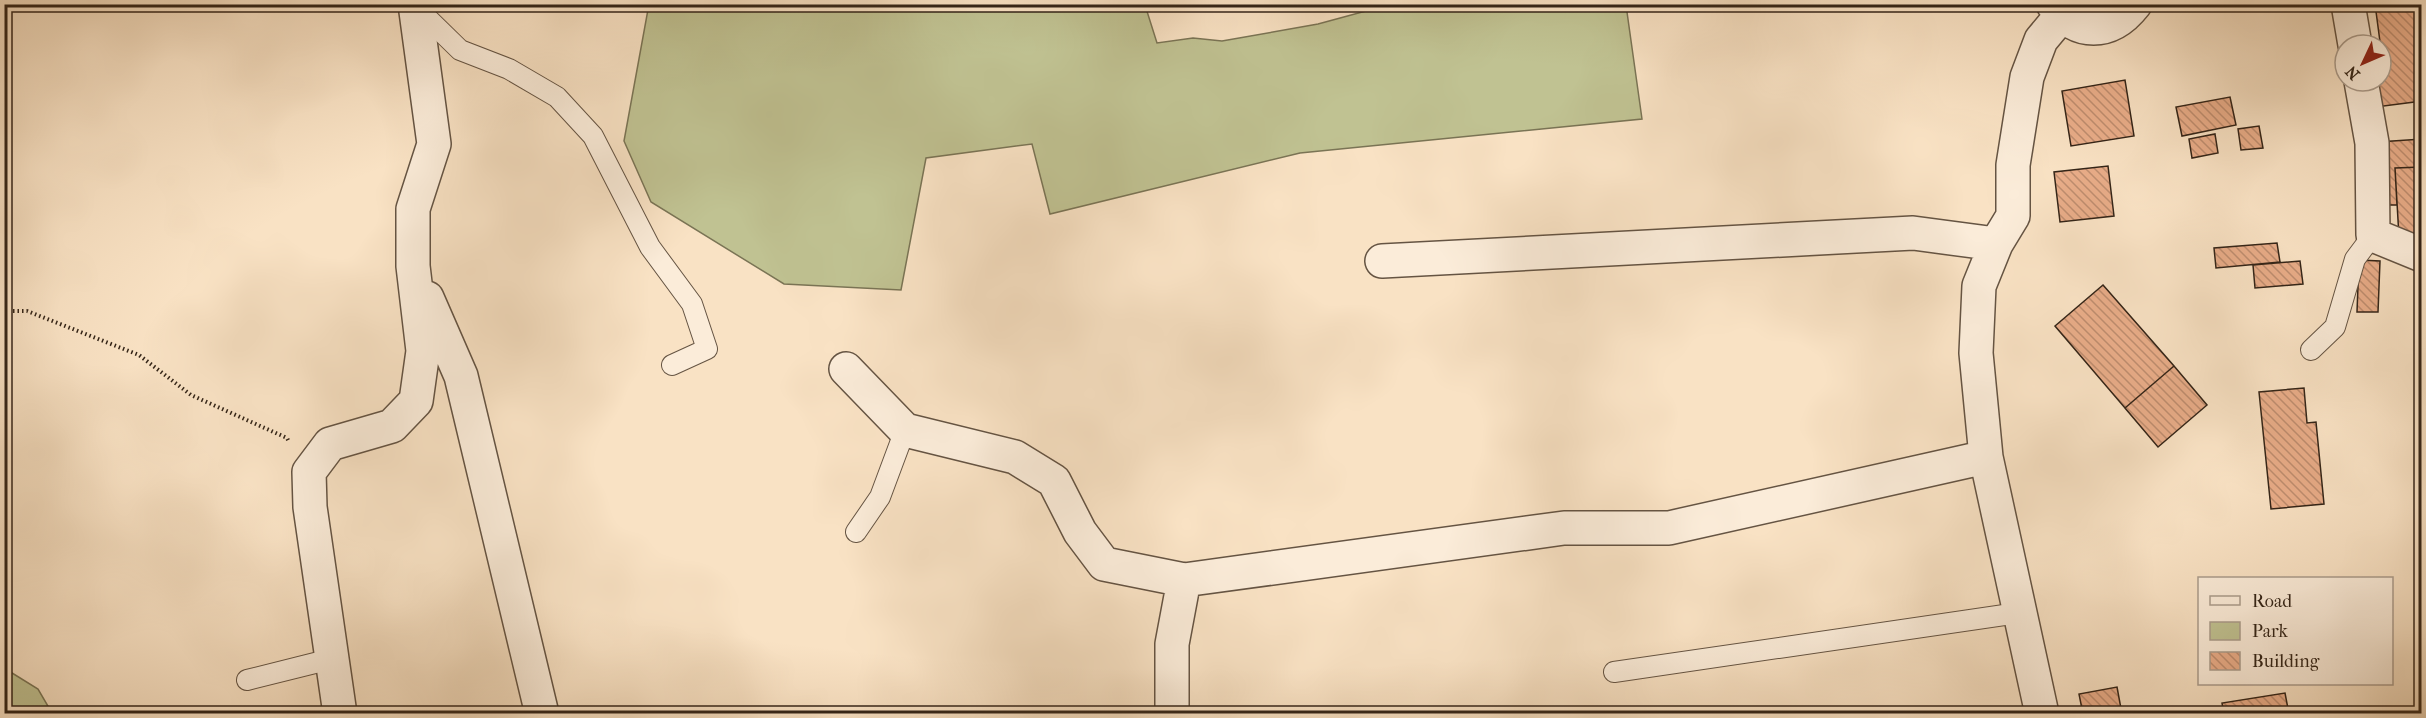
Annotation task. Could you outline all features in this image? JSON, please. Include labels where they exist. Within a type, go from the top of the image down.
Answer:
[{"type":"street","points":[[2348,4],[2353,33]]},
{"type":"street","points":[[340,714],[310,507],[309,472],[330,444],[392,426],[416,401],[423,351],[413,266],[413,209],[434,144],[416,6]]},
{"type":"street","points":[[2042,714],[2018,613],[1986,457],[1976,353],[1979,286],[1996,244],[2013,216],[2013,165],[2027,77],[2041,40],[2057,10],[2086,28],[2113,24],[2135,8]]},
{"type":"street","points":[[2363,93],[2372,143],[2373,235],[2421,255]]},
{"type":"street","points":[[1382,261],[1913,233],[1996,244]]},
{"type":"street","points":[[413,266],[461,376],[542,714]]},
{"type":"street","points":[[846,369],[905,430],[1015,457],[1054,481],[1080,532],[1104,564],[1184,580],[1564,528],[1669,528],[1986,457]]},
{"type":"street","points":[[1172,714],[1172,645],[1184,580]]},
{"type":"lane","points":[[416,6],[460,50],[509,69],[557,97],[593,136],[650,247],[692,304],[707,349],[672,365]]},
{"type":"lane","points":[[2311,350],[2335,327],[2355,259],[2373,235]]},
{"type":"lane","points":[[856,532],[880,497],[905,430]]},
{"type":"lane","points":[[1614,672],[2018,613]]},
{"type":"lane","points":[[248,680],[331,659]]},
{"type":"path","points":[[4,311],[27,311],[139,355],[191,395],[287,438],[309,472]]},
{"type":"green space","points":[[649,4],[1145,5],[1157,43],[1193,38],[1222,41],[1318,24],[1388,5],[1626,5],[1642,119],[1300,153],[1050,214],[1032,144],[926,158],[901,290],[784,284],[651,202],[624,141]]},
{"type":"green space","points":[[4,668],[38,689],[52,713],[5,713]]},
{"type":"building","points":[[2375,4],[2422,4],[2422,101],[2376,107],[2374,93],[2393,93],[2393,33],[2379,33]]},
{"type":"building","points":[[2125,80],[2134,136],[2071,146],[2062,91]]},
{"type":"building","points":[[2230,97],[2236,125],[2182,136],[2176,107]]},
{"type":"building","points":[[2259,126],[2263,148],[2241,150],[2238,129]]},
{"type":"building","points":[[2215,134],[2218,153],[2192,158],[2189,139]]},
{"type":"building","points":[[2422,139],[2422,167],[2395,168],[2397,205],[2382,205],[2378,142]]},
{"type":"building","points":[[2108,166],[2114,216],[2060,222],[2054,172]]},
{"type":"building","points":[[2422,167],[2422,245],[2399,237],[2395,168]]},
{"type":"building","points":[[2277,243],[2280,262],[2216,268],[2214,248]]},
{"type":"building","points":[[2359,260],[2380,261],[2378,312],[2357,312]]},
{"type":"building","points":[[2300,261],[2303,284],[2255,288],[2253,265]]},
{"type":"building","points":[[2103,285],[2174,366],[2125,408],[2055,326]]},
{"type":"building","points":[[2174,366],[2207,405],[2158,447],[2125,408]]},
{"type":"building","points":[[2304,388],[2307,423],[2316,422],[2324,504],[2271,509],[2259,392]]},
{"type":"building","points":[[2117,687],[2122,714],[2083,714],[2079,694]]},
{"type":"building","points":[[2285,693],[2289,714],[2224,714],[2222,703]]}]
